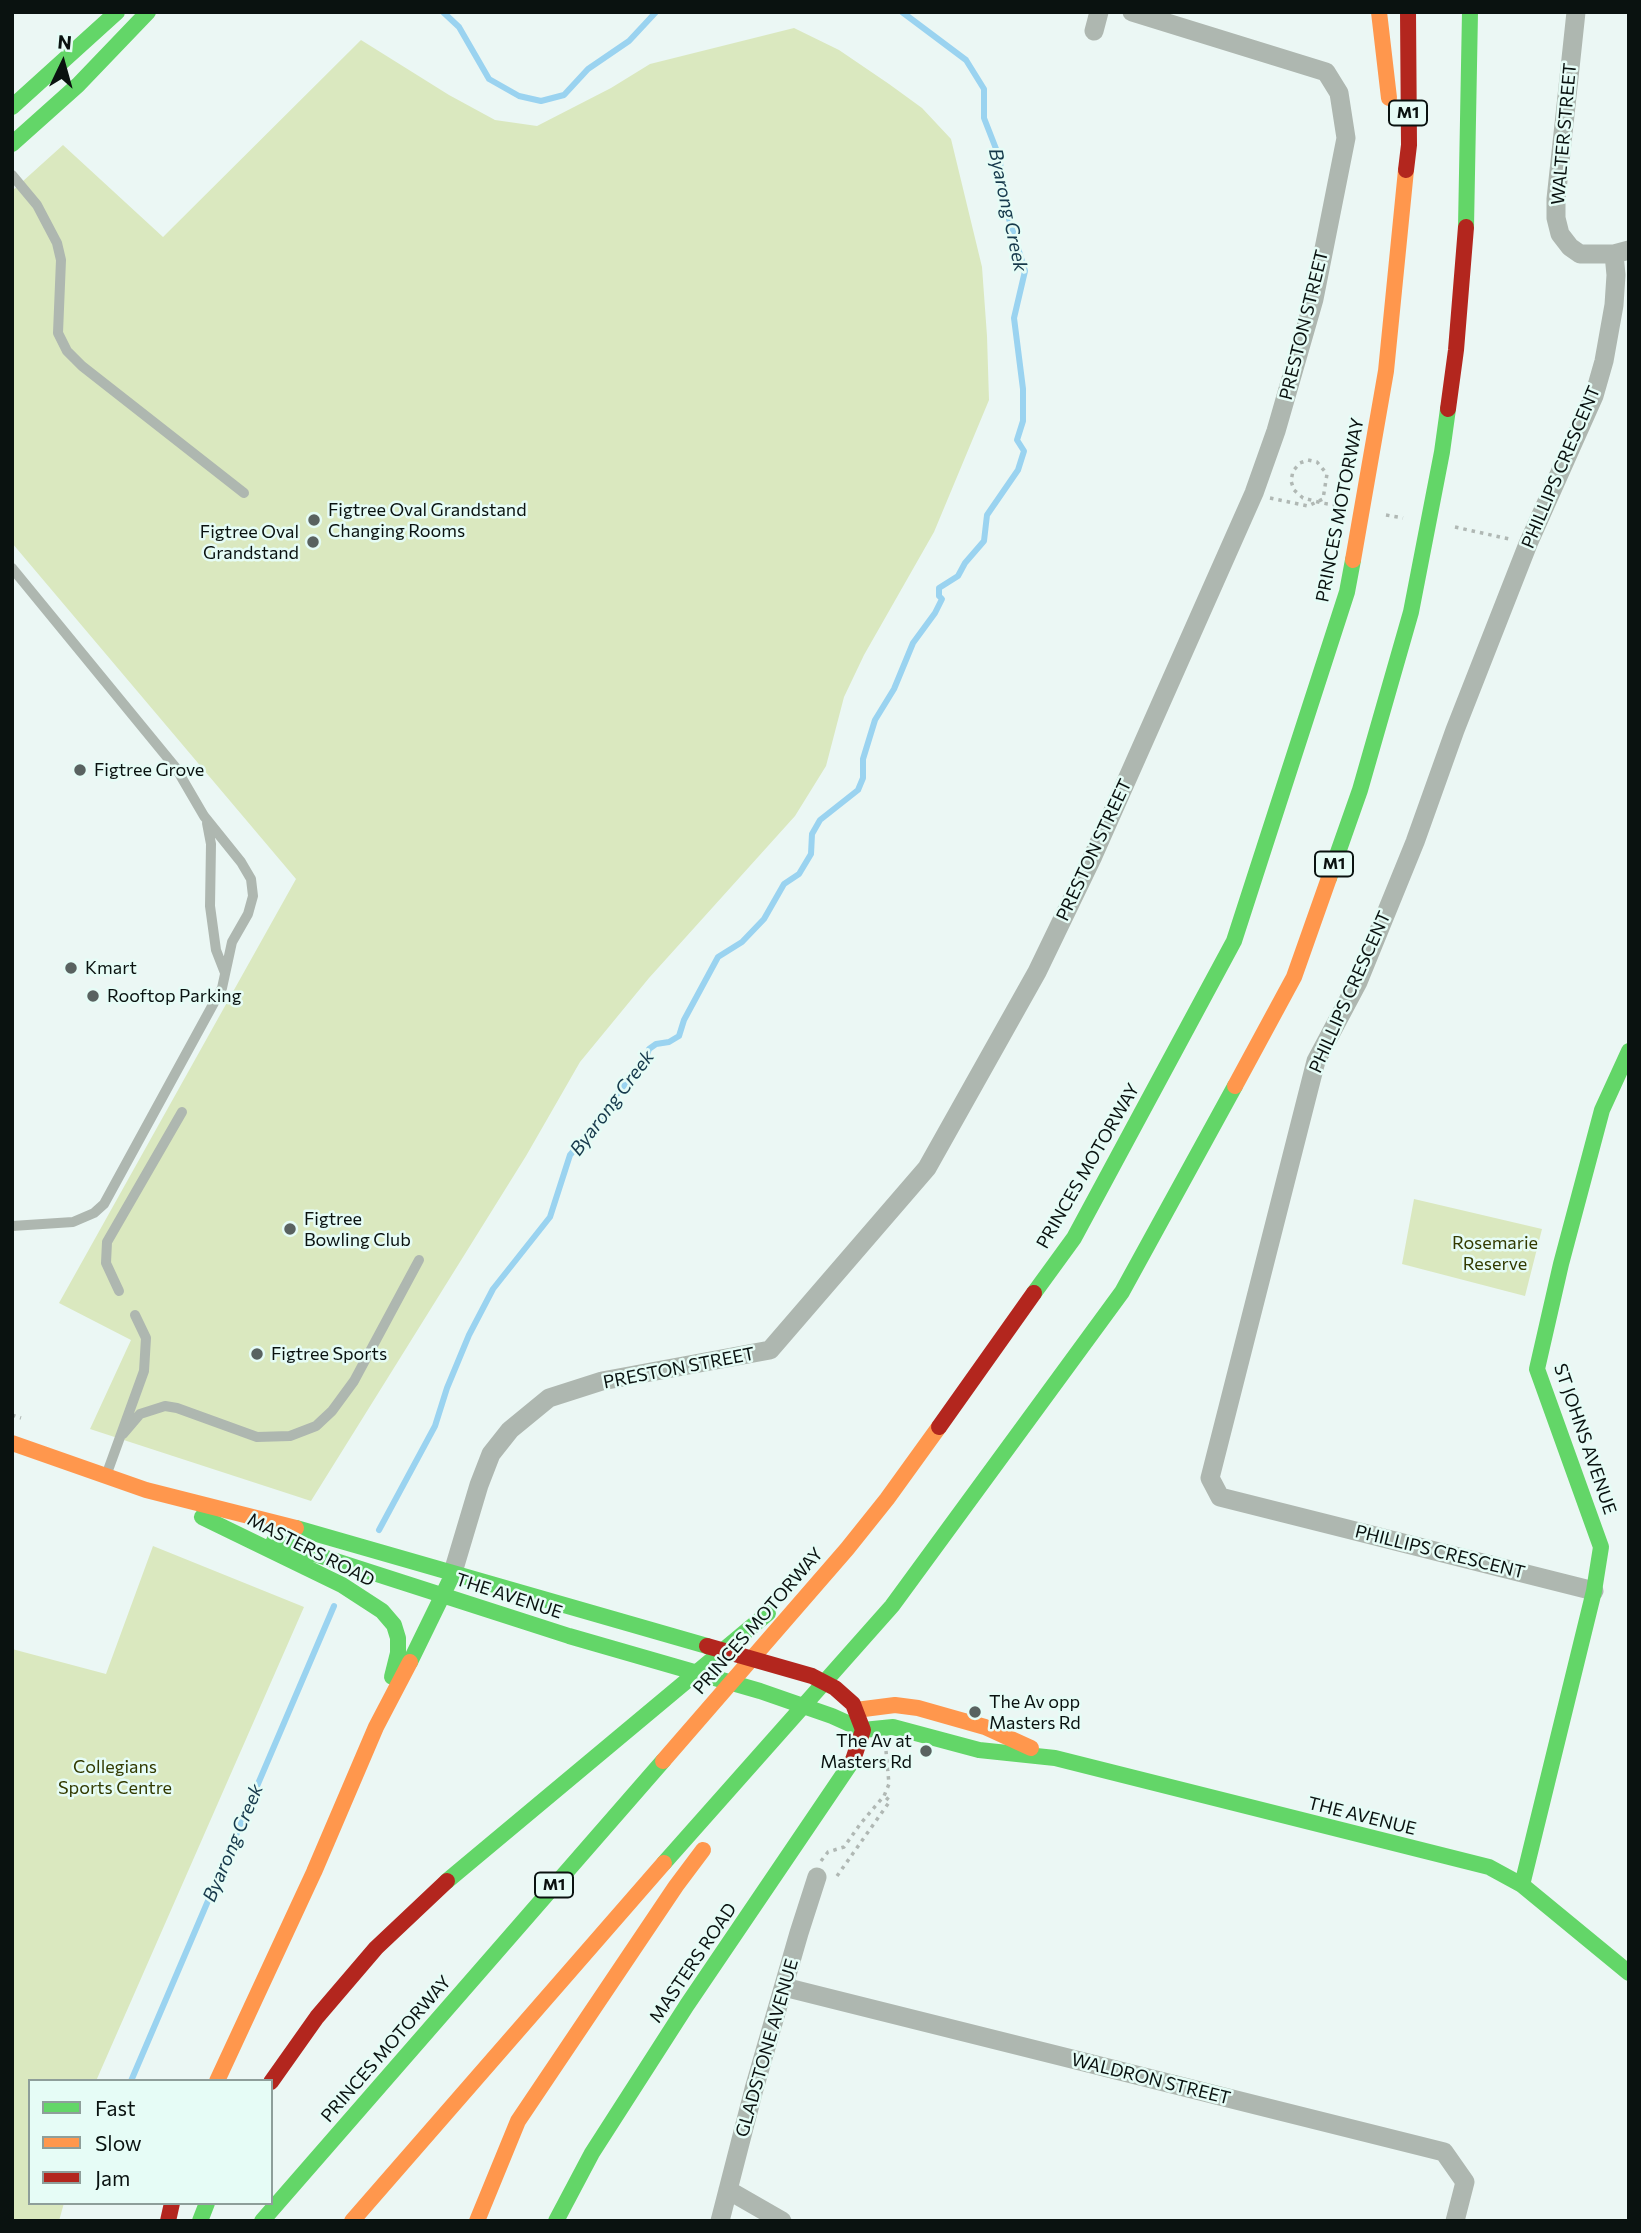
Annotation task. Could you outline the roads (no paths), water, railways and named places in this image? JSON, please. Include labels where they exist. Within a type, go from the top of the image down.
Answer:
[{"type":"main road","points":[[12,107],[117,12]]},
{"type":"main road","points":[[12,144],[78,85],[148,12]]},
{"type":"main road","points":[[1379,12],[1401,213]]},
{"type":"main road","name":"PRINCES MOTORWAY","points":[[262,2221],[847,1549],[887,1499],[1074,1238],[1234,942],[1347,592],[1386,372],[1409,145],[1408,12]]},
{"type":"main road","name":"M1","points":[[352,2221],[625,1906],[891,1606],[1122,1292],[1294,977],[1360,790],[1411,612],[1442,452],[1457,350],[1466,226],[1470,12]]},
{"type":"main road","name":"ST JOHNS AVENUE","points":[[1522,1885],[1594,1591],[1601,1546],[1537,1369],[1561,1264],[1602,1110],[1629,1051]]},
{"type":"main road","name":"THE AVENUE","points":[[15,1447],[146,1490],[323,1535],[821,1679],[842,1694],[856,1717]]},
{"type":"main road","name":"THE AVENUE","points":[[146,1490],[245,1531],[444,1596],[770,1694],[978,1750],[1055,1758],[1489,1867],[1522,1885],[1629,1973]]},
{"type":"main road","name":"MASTERS ROAD","points":[[146,1490],[342,1585],[375,1605],[389,1618],[397,1632],[398,1653],[376,1727]]},
{"type":"main road","points":[[273,2079],[317,2017],[376,1948],[456,1873],[847,1549]]},
{"type":"main road","name":"MASTERS ROAD","points":[[218,2079],[314,1872],[376,1727],[444,1596],[453,1572]]},
{"type":"main road","points":[[742,1800],[891,1606]]},
{"type":"main road","name":"THE AVENUE","points":[[856,1717],[895,1705],[937,1712],[985,1727],[1055,1758]]},
{"type":"main road","name":"MASTERS ROAD","points":[[556,2221],[592,2153],[687,2005],[842,1778],[857,1752],[856,1717]]},
{"type":"main road","points":[[477,2221],[518,2121],[676,1886],[709,1843]]},
{"type":"street","name":"PRESTON STREET","points":[[453,1572],[491,1454],[510,1430],[549,1398],[602,1381],[770,1350],[927,1168],[1037,972],[1077,890],[1254,493],[1276,431],[1314,299],[1346,138],[1339,93],[1326,72],[1132,12]]},
{"type":"street","name":"WALTER STREET","points":[[1576,12],[1556,218],[1560,234],[1570,247],[1580,254],[1622,252]]},
{"type":"street","name":"PHILLIPS CRESCENT","points":[[1594,1591],[1220,1497],[1210,1478],[1316,1060],[1358,982],[1415,842],[1455,730],[1528,544],[1594,396],[1604,361],[1614,305],[1616,275],[1622,252]]},
{"type":"street","name":"GLADSTONE AVENUE","points":[[720,2221],[799,1933],[826,1878]]},
{"type":"street","name":"WALDRON STREET","points":[[784,1987],[1444,2152],[1465,2182],[1455,2221]]},
{"type":"street","points":[[728,2190],[782,2221]]},
{"type":"lane","points":[[12,175],[37,205],[57,243],[61,260],[58,332],[66,351],[244,492]]},
{"type":"lane","points":[[12,568],[168,757],[204,816],[241,862],[253,886],[248,914],[232,942],[222,988],[104,1204],[94,1213],[73,1222],[12,1226]]},
{"type":"lane","points":[[204,816],[211,844],[210,906],[216,950],[225,975]]},
{"type":"lane","points":[[119,1291],[106,1263],[107,1242],[182,1112]]},
{"type":"lane","points":[[123,1434],[140,1414],[165,1406],[257,1437],[290,1436],[316,1426],[332,1412],[354,1381],[419,1260]]},
{"type":"lane","points":[[106,1477],[142,1379],[146,1338],[135,1315]]},
{"type":"waterway","name":"Byarong Creek","points":[[443,12],[459,27],[489,79],[519,96],[541,101],[564,95],[588,69],[629,41],[656,12]]},
{"type":"waterway","name":"Byarong Creek","points":[[379,1530],[435,1426],[469,1335],[493,1289],[550,1217],[570,1155],[605,1114],[617,1094],[646,1058],[649,1049],[679,1036],[684,1020],[718,957],[742,942],[764,919],[784,884],[799,874],[811,854],[812,834],[820,820],[858,790],[863,778],[863,759],[875,720],[894,689],[913,643],[942,599],[939,596],[939,588],[958,576],[965,563],[984,541],[987,515],[1018,470],[1024,451],[1017,440],[1023,421],[1023,389],[1014,318],[1025,271],[1002,196],[1000,159],[984,118],[984,89],[966,60],[902,12]]},
{"type":"waterway","name":"Byarong Creek","points":[[132,2079],[334,1606]]},
{"type":"place","name":"Figtree Oval Grandstand Changing Rooms","points":[[314,520]]},
{"type":"place","name":"Figtree Oval Grandstand","points":[[313,542]]},
{"type":"place","name":"Figtree Grove","points":[[80,770]]},
{"type":"place","name":"Kmart","points":[[71,968]]},
{"type":"place","name":"Rooftop Parking","points":[[93,996]]},
{"type":"place","name":"Figtree Bowling Club","points":[[290,1229]]},
{"type":"place","name":"Figtree Sports","points":[[257,1354]]},
{"type":"place","name":"The Av opp Masters Rd","points":[[975,1712]]},
{"type":"place","name":"The Av at Masters Rd","points":[[926,1751]]},
{"type":"park label","name":"Rosemarie Reserve","points":[[1495,1253]]},
{"type":"park label","name":"Collegians Sports Centre","points":[[115,1777]]}]
